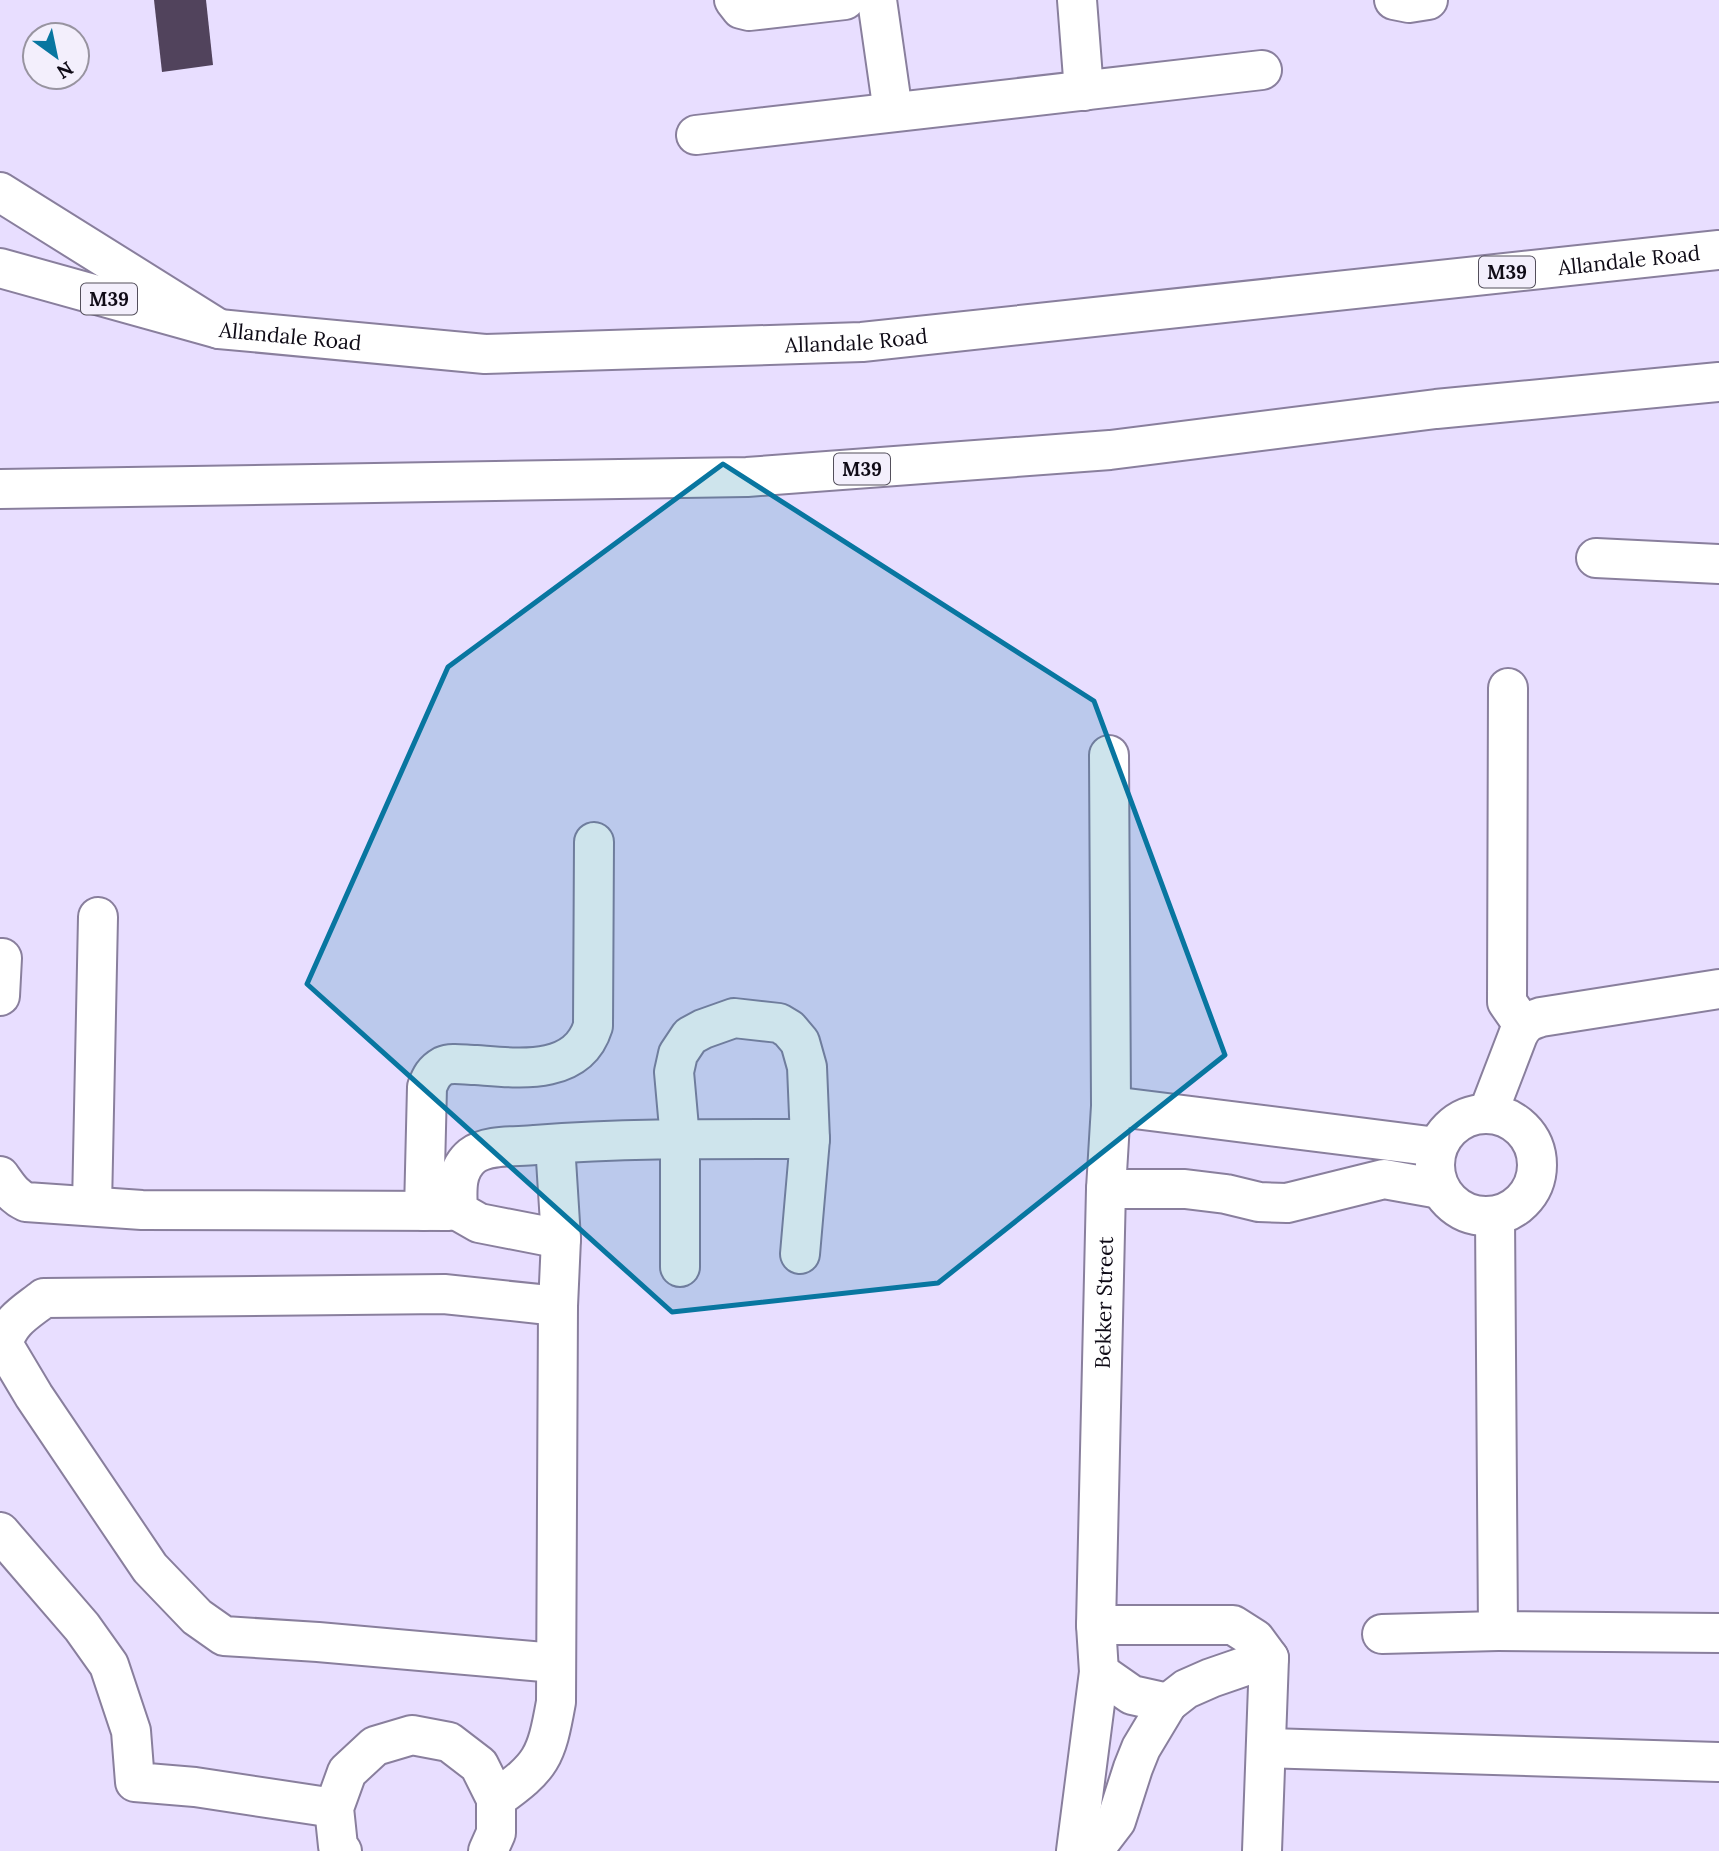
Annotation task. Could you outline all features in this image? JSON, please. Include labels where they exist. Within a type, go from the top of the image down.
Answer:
[{"type":"main road","points":[[734,0],[741,9],[749,11],[845,0]]},
{"type":"main road","points":[[877,0],[893,112]]},
{"type":"main road","points":[[1077,0],[1084,91]]},
{"type":"main road","points":[[1394,0],[1409,3],[1429,0]]},
{"type":"main road","points":[[696,135],[1262,70]]},
{"type":"main road","points":[[0,192],[219,329]]},
{"type":"main road","name":"Allandale Road","points":[[0,268],[219,329],[485,354],[862,342],[1719,250]]},
{"type":"main road","name":"M39","points":[[0,489],[747,477],[1110,450],[1436,409],[1719,382]]},
{"type":"main road","points":[[1596,558],[1719,564]]},
{"type":"main road","points":[[1508,688],[1507,1002],[1523,1025]]},
{"type":"main road","name":"Bekker Street","points":[[1076,1851],[1099,1672],[1096,1625],[1106,1189],[1111,1106],[1109,755]]},
{"type":"main road","points":[[441,1211],[427,1087],[433,1073],[446,1065],[527,1069],[560,1062],[581,1049],[589,1038],[593,1026],[594,842]]},
{"type":"main road","points":[[92,1206],[98,917]]},
{"type":"main road","points":[[0,996],[2,958]]},
{"type":"main road","points":[[1488,1113],[1523,1025],[1541,1017],[1719,989]]},
{"type":"main road","points":[[680,1267],[680,1139],[674,1073],[678,1054],[690,1036],[734,1018],[779,1023],[789,1029],[800,1042],[807,1067],[810,1139],[800,1254]]},
{"type":"main road","points":[[1111,1106],[1437,1147]]},
{"type":"main road","points":[[1488,1113],[1510,1118],[1527,1132],[1536,1150],[1538,1172],[1530,1192],[1515,1207],[1495,1216],[1473,1215],[1454,1205],[1440,1189],[1434,1168],[1437,1147],[1449,1129],[1467,1116],[1488,1113]]},
{"type":"main road","points":[[441,1211],[457,1184],[462,1167],[473,1155],[491,1149],[680,1139],[810,1139]]},
{"type":"main road","points":[[499,1834],[525,1778],[542,1757],[550,1738],[556,1702],[558,1306],[561,1239],[555,1144]]},
{"type":"main road","points":[[0,1176],[10,1191],[26,1202],[142,1210],[441,1211],[479,1223],[561,1239]]},
{"type":"main road","points":[[1106,1189],[1185,1189],[1226,1194],[1259,1202],[1287,1203],[1384,1179],[1440,1189]]},
{"type":"main road","points":[[1495,1216],[1498,1631]]},
{"type":"main road","points":[[555,1663],[224,1636],[197,1617],[150,1568],[2,1344],[8,1329],[44,1298],[444,1294],[558,1306]]},
{"type":"main road","points":[[0,1532],[82,1627],[109,1665],[131,1731],[135,1782],[195,1787],[334,1808]]},
{"type":"main road","points":[[1096,1625],[1233,1625],[1255,1639],[1269,1658],[1262,1851]]},
{"type":"main road","points":[[1382,1634],[1498,1631],[1719,1633]]},
{"type":"main road","points":[[1093,1851],[1116,1821],[1141,1748],[1168,1703],[1186,1689],[1269,1658]]},
{"type":"main road","points":[[1099,1672],[1132,1695],[1168,1703]]},
{"type":"main road","points":[[339,1849],[334,1808],[347,1772],[375,1746],[412,1735],[449,1742],[479,1765],[499,1834]]},
{"type":"main road","points":[[1266,1748],[1717,1762]]},
{"type":"highlighted area","points":[[723,464],[1094,701],[1225,1055],[938,1283],[672,1312],[307,984],[448,667]]},
{"type":"building","points":[[154,0],[206,0],[213,65],[162,72]]}]
